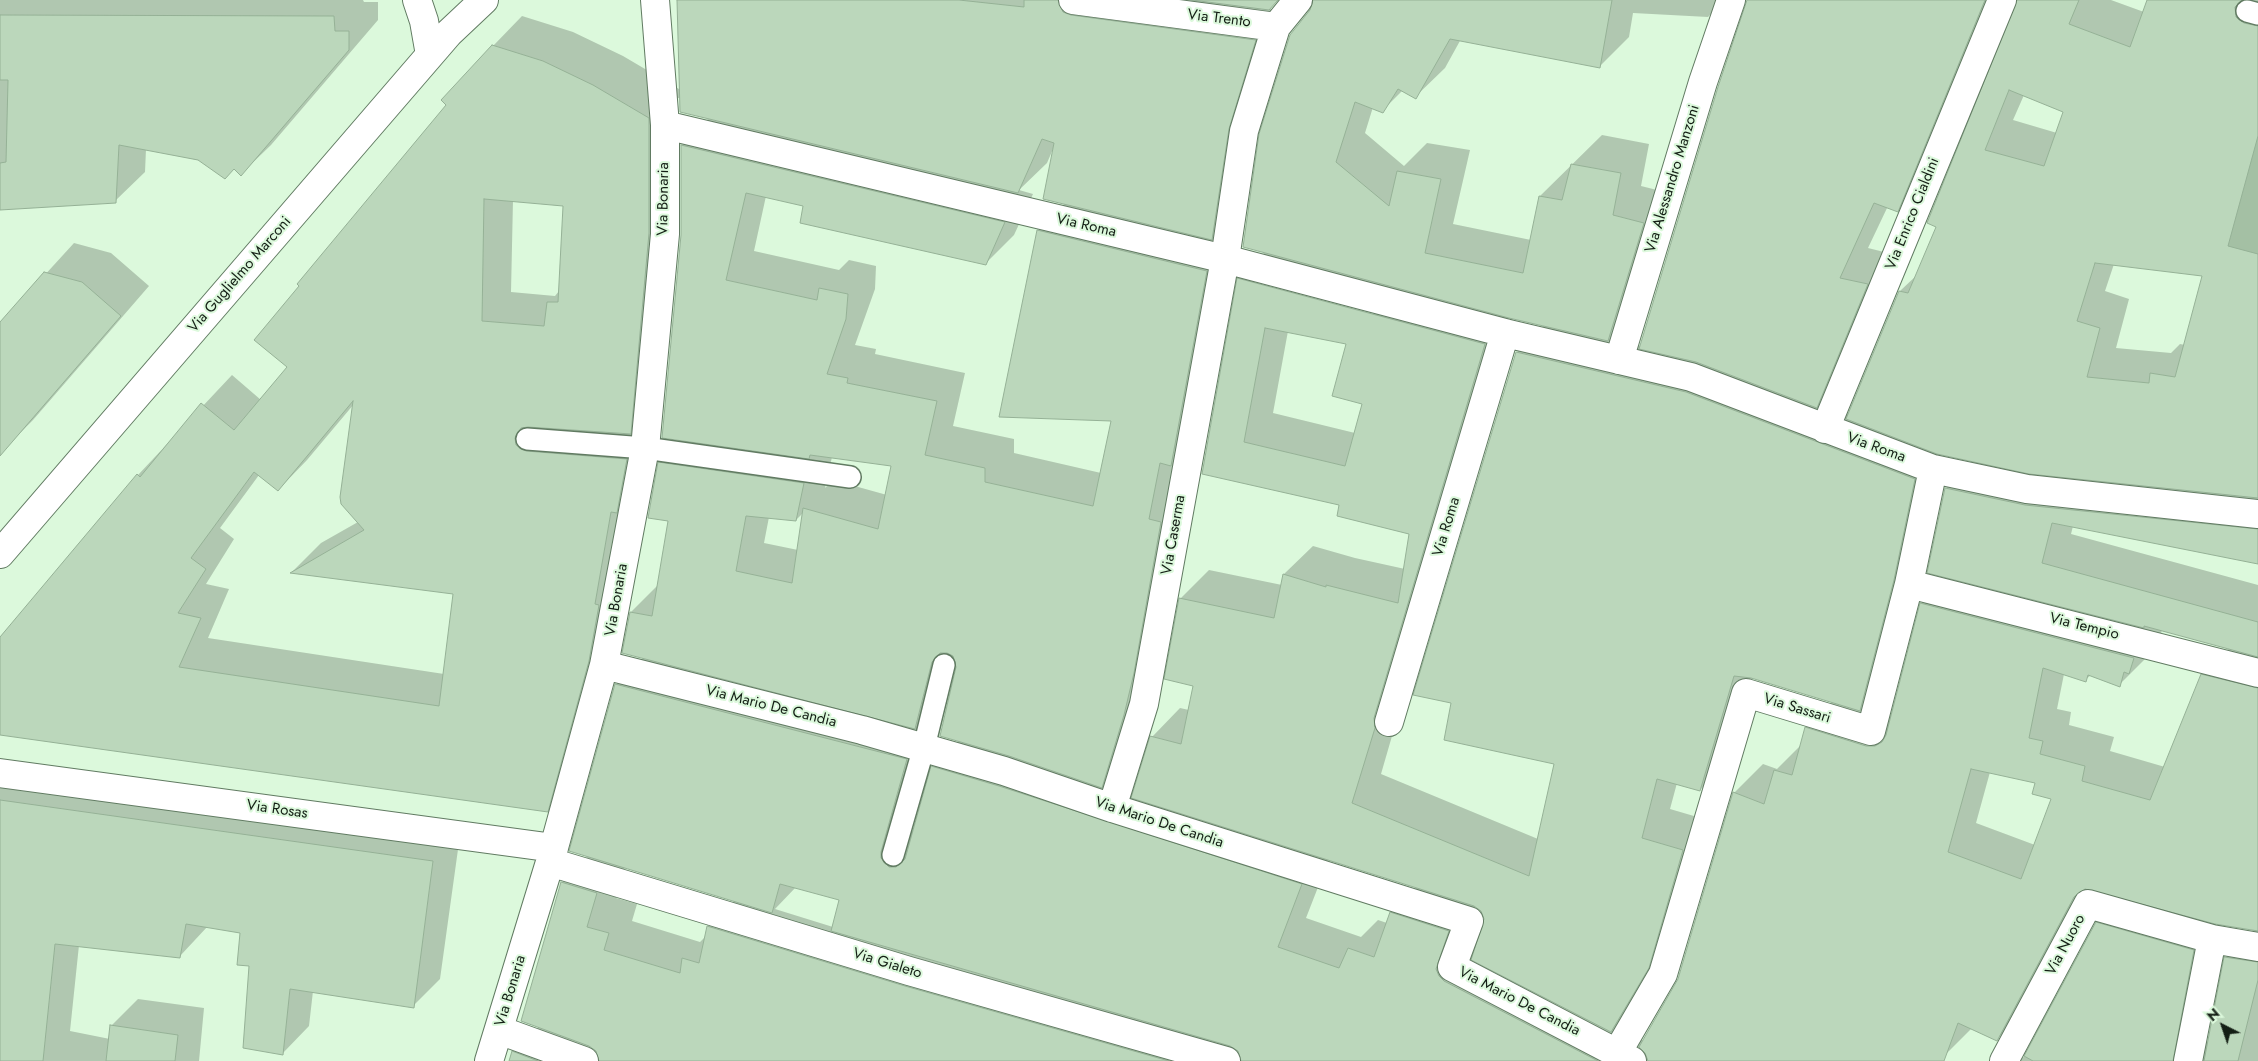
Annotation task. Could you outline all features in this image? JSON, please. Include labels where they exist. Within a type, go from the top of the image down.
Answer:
[{"type":"street","points":[[417,0],[424,21],[430,55]]},
{"type":"street","name":"Via Guglielmo Marconi","points":[[0,554],[449,33],[484,0]]},
{"type":"street","name":"Via Bonaria","points":[[489,1061],[552,855],[604,666],[645,448],[665,234],[665,125],[655,0]]},
{"type":"street","name":"Via Trento","points":[[1073,0],[1100,2],[1276,27]]},
{"type":"street","points":[[1276,27],[1298,0]]},
{"type":"street","name":"Via Alessandro Manzoni","points":[[1619,360],[1703,82],[1731,0]]},
{"type":"street","name":"Via Enrico Cialdini","points":[[1825,429],[2002,0]]},
{"type":"street","name":"Via Caserma","points":[[1112,808],[1144,704],[1225,259],[1244,131],[1276,27]]},
{"type":"street","name":"Via Roma","points":[[665,125],[1225,259],[1505,332],[1691,377],[1933,469],[2027,489],[2258,514]]},
{"type":"street","name":"Via Roma","points":[[1389,722],[1505,332]]},
{"type":"street","name":"Via Sassari","points":[[1625,1057],[1663,974],[1746,693],[1871,731],[1909,584],[1933,469]]},
{"type":"street","name":"Via Tempio","points":[[1909,584],[2258,672]]},
{"type":"street","name":"Via Mario De Candia","points":[[604,666],[1004,770],[1112,808],[1469,921],[1452,967],[1625,1057]]},
{"type":"street","name":"Via Rosas","points":[[0,772],[552,855]]},
{"type":"street","name":"Via Gialeto","points":[[552,855],[909,971],[1226,1061]]},
{"type":"street","name":"Via Nuoro","points":[[2004,1061],[2088,904],[2212,939],[2258,947]]},
{"type":"street","points":[[2188,1061],[2212,939]]},
{"type":"street","points":[[500,1030],[584,1061]]},
{"type":"lane","points":[[527,439],[645,448],[850,477]]},
{"type":"lane","points":[[893,855],[924,748],[944,665]]},
{"type":"shaded area","points":[[2258,110],[2258,283],[2202,276]]},
{"type":"building","points":[[677,0],[959,0],[1024,7],[1024,0],[1058,0],[1063,12],[1071,15],[1256,40],[1229,129],[1212,240],[1043,199],[1054,143],[1042,139],[1018,193],[680,112]]},
{"type":"building","points":[[1192,0],[1278,0],[1269,10]]},
{"type":"building","points":[[1313,0],[1612,0],[1600,68],[1450,39],[1416,99],[1398,89],[1383,113],[1355,102],[1336,162],[1389,206],[1397,171],[1441,179],[1425,253],[1523,273],[1539,196],[1562,200],[1571,164],[1621,173],[1613,215],[1644,223],[1608,341],[1509,318],[1243,247],[1259,134],[1290,35],[1310,10]]},
{"type":"building","points":[[1747,0],[1985,0],[1898,212],[1874,203],[1840,278],[1868,284],[1817,408],[1696,362],[1639,349],[1718,87]]},
{"type":"building","points":[[2017,0],[2079,0],[2069,24],[2130,47],[2147,0],[2242,0],[2235,7],[2236,17],[2244,23],[2258,26],[2258,136],[2228,246],[2258,254],[2258,498],[2029,474],[1937,454],[1846,419],[1899,291],[1908,293],[1936,227],[1927,223]],"holes":[[[2009,90],[2063,112],[2044,166],[1985,150]],[[2095,263],[2202,276],[2175,377],[2150,373],[2149,383],[2087,377],[2100,328],[2077,321]]]},
{"type":"building","points":[[0,15],[334,16],[335,31],[349,31],[349,50],[241,176],[234,169],[225,179],[198,160],[119,145],[116,203],[0,210],[0,163],[6,162],[8,80],[0,80]]},
{"type":"building","points":[[492,45],[543,61],[593,85],[649,118],[649,233],[631,434],[528,427],[521,428],[515,438],[516,445],[526,451],[627,459],[617,513],[611,512],[595,604],[599,605],[589,661],[548,812],[0,735],[0,637],[137,474],[140,477],[201,403],[234,430],[287,367],[254,340],[299,286],[297,284],[446,105],[441,100]],"holes":[[[484,199],[563,206],[558,302],[547,302],[544,326],[482,321]],[[353,401],[340,497],[341,504],[364,530],[290,573],[453,594],[439,706],[179,667],[201,618],[178,613],[206,569],[191,558],[254,472],[278,491]]]},
{"type":"building","points":[[681,145],[1005,222],[986,265],[800,223],[803,206],[746,193],[726,280],[817,300],[819,288],[848,294],[846,319],[827,374],[848,378],[847,383],[937,401],[925,455],[985,468],[985,482],[1093,506],[1111,421],[999,417],[1037,230],[1207,271],[1171,466],[1160,463],[1149,519],[1161,522],[1134,673],[1124,715],[1102,788],[1009,756],[940,736],[956,667],[953,656],[947,653],[940,653],[932,662],[915,729],[622,653],[630,612],[652,616],[668,521],[648,518],[658,462],[804,483],[796,521],[746,516],[736,571],[792,583],[803,508],[878,529],[891,466],[810,455],[809,459],[662,438],[681,235]]},
{"type":"building","points":[[44,272],[82,282],[121,316],[0,456],[0,322]]},
{"type":"building","points":[[1237,278],[1485,344],[1374,718],[1375,728],[1352,803],[1529,876],[1554,764],[1444,740],[1451,703],[1413,695],[1516,352],[1686,392],[1915,479],[1894,580],[1860,711],[1751,678],[1734,676],[1700,791],[1657,779],[1642,838],[1683,850],[1649,968],[1611,1032],[1471,960],[1484,919],[1481,911],[1474,906],[1131,798],[1150,736],[1181,744],[1193,686],[1164,679],[1179,598],[1274,618],[1283,574],[1326,587],[1326,585],[1398,603],[1409,534],[1337,516],[1339,505],[1202,474]],"holes":[[[1265,328],[1346,344],[1332,396],[1362,404],[1345,466],[1244,442]]]},
{"type":"building","points":[[1945,488],[2025,505],[2258,529],[2258,564],[2052,523],[2042,563],[2258,622],[2258,657],[2144,626],[2144,628],[1927,573]]},
{"type":"building","points":[[1920,603],[2134,658],[2129,674],[2124,672],[2120,687],[2088,675],[2086,682],[2043,668],[2029,738],[2043,741],[2040,754],[2085,766],[2082,781],[2150,800],[2201,674],[2258,688],[2258,931],[2215,924],[2085,889],[2074,897],[1997,1041],[1958,1023],[1944,1061],[1648,1061],[1645,1053],[1639,1047],[1678,979],[1733,792],[1764,804],[1774,770],[1792,775],[1805,727],[1866,746],[1875,746],[1882,742],[1886,735]],"holes":[[[1971,769],[2035,783],[2032,794],[2051,799],[2021,879],[1948,852]]]},
{"type":"building","points":[[615,684],[907,759],[881,852],[881,858],[889,867],[896,867],[905,859],[931,766],[999,786],[1302,884],[1278,947],[1339,968],[1348,948],[1374,957],[1390,912],[1449,931],[1436,969],[1444,981],[1598,1061],[1241,1061],[1238,1051],[1230,1046],[831,931],[839,900],[780,884],[772,913],[569,851]]},
{"type":"building","points":[[0,800],[433,861],[414,1008],[290,989],[283,1055],[243,1048],[249,966],[237,965],[240,933],[186,924],[180,958],[55,944],[43,1061],[0,1061]]},
{"type":"building","points":[[561,882],[597,893],[587,927],[609,933],[604,950],[680,973],[682,958],[699,963],[707,926],[905,986],[1169,1061],[599,1061],[596,1051],[589,1046],[521,1021]]},
{"type":"building","points":[[2096,922],[2194,950],[2173,1061],[2033,1061],[2024,1056]]},
{"type":"building","points":[[2224,957],[2258,962],[2258,980],[2238,1061],[2204,1061]]},
{"type":"building","points":[[110,1025],[178,1035],[175,1061],[106,1061]]},
{"type":"building","points":[[512,1051],[538,1061],[509,1061]]}]
